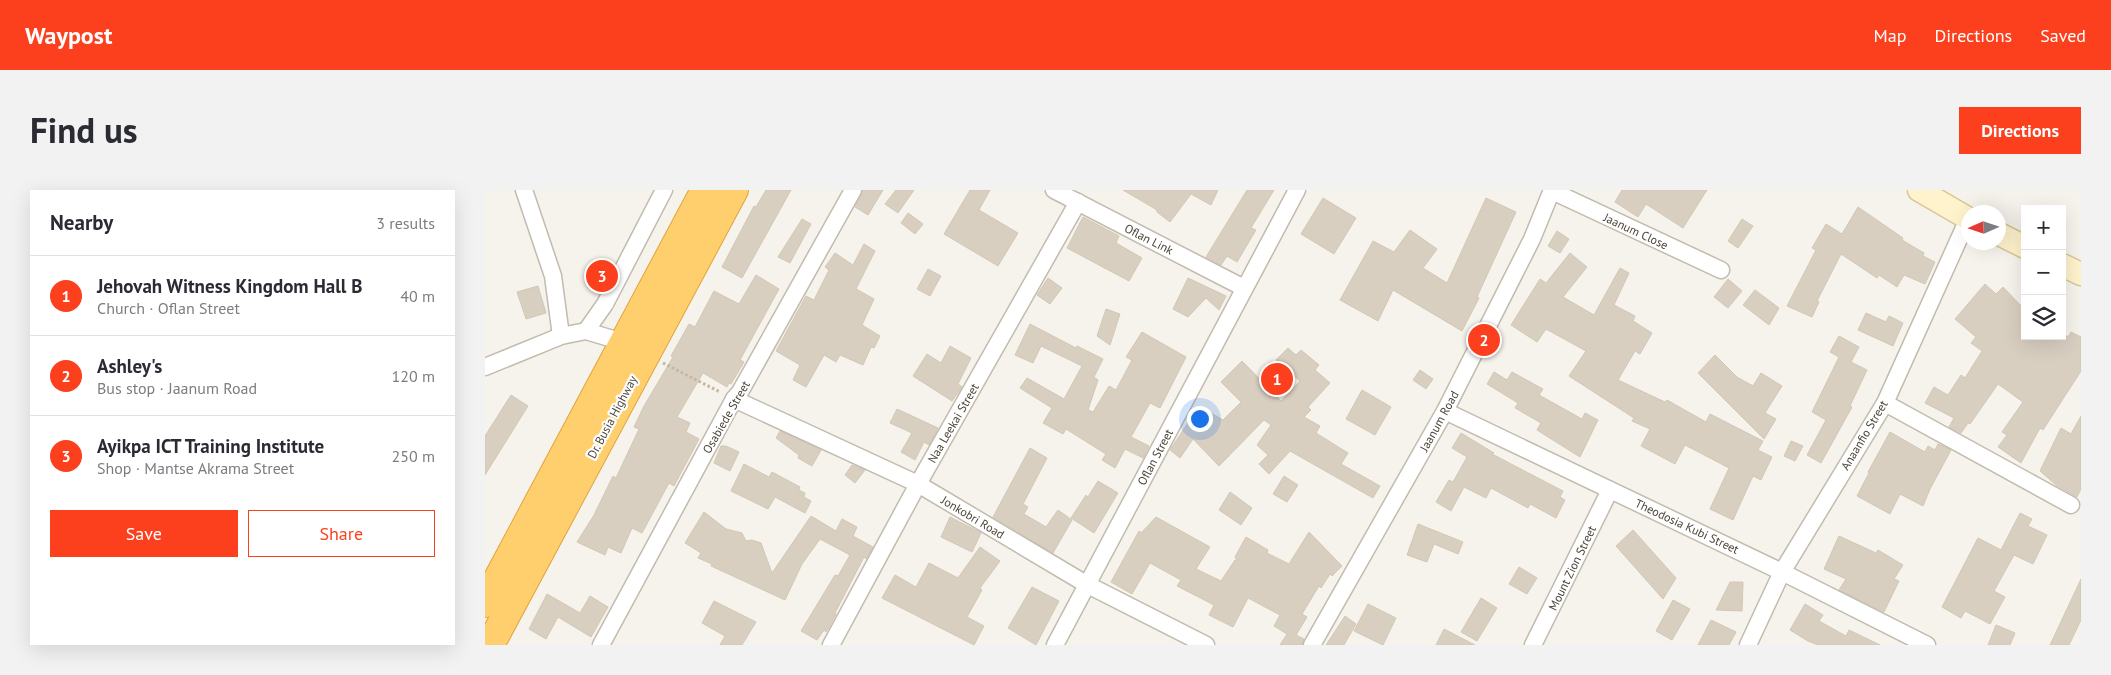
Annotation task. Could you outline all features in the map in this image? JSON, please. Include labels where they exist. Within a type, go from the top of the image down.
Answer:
[{"type":"highway","name":"Dr. Busia Highway","points":[[485,603],[705,190]]},
{"type":"highway","name":"Dr. Busia Highway","points":[[490,645],[734,190]]},
{"type":"main road","points":[[1919,190],[1961,215]]},
{"type":"main road","points":[[2006,238],[2021,245]]},
{"type":"main road","points":[[2066,267],[2081,274]]},
{"type":"street","points":[[523,190],[553,276],[561,336]]},
{"type":"street","points":[[585,331],[605,304],[664,190]]},
{"type":"street","name":"Osabiede Street","points":[[601,645],[734,399],[740,392],[853,190]]},
{"type":"street","name":"Oflan Link","points":[[1054,190],[1244,288]]},
{"type":"street","name":"Oflan Street","points":[[1055,645],[1086,584],[1235,310],[1244,288],[1297,190]]},
{"type":"street","name":"Jaanum Close","points":[[1552,191],[1721,270]]},
{"type":"street","name":"Jaanum Road","points":[[1312,645],[1445,411],[1533,239],[1552,191]]},
{"type":"street","name":"Naa Leekai Street","points":[[831,645],[918,484],[1078,202]]},
{"type":"street","name":"Anaanfio Street","points":[[1748,645],[1782,572],[1885,403],[1961,235]]},
{"type":"street","points":[[485,367],[561,336],[585,331],[623,342]]},
{"type":"street","name":"Jonkobri Road","points":[[734,399],[918,484],[1086,584],[1206,645]]},
{"type":"street","points":[[1885,403],[2071,505]]},
{"type":"street","name":"Theodosia Kubi Street","points":[[1445,411],[1782,572],[1927,645]]},
{"type":"street","name":"Mount Zion Street","points":[[1533,645],[1610,490]]},
{"type":"path","points":[[656,360],[734,399]]},
{"type":"building","points":[[766,190],[791,190],[742,278],[722,267],[754,206],[756,207]]},
{"type":"building","points":[[863,190],[883,190],[868,215],[855,207]]},
{"type":"building","points":[[896,190],[914,190],[898,213],[885,204]]},
{"type":"building","points":[[970,190],[990,190],[979,210],[1018,233],[998,266],[944,234]]},
{"type":"building","points":[[1123,190],[1218,190],[1211,205],[1191,194],[1170,222],[1157,210]]},
{"type":"building","points":[[1247,190],[1274,190],[1251,228],[1256,230],[1237,262],[1227,256],[1221,265],[1206,257]]},
{"type":"building","points":[[1622,190],[1707,190],[1683,228],[1646,204],[1638,217],[1615,202]]},
{"type":"building","points":[[1323,198],[1356,218],[1334,254],[1301,234]]},
{"type":"building","points":[[1486,198],[1516,212],[1477,297],[1479,298],[1462,331],[1393,290],[1378,321],[1340,300],[1373,241],[1394,252],[1410,230],[1437,249],[1423,268],[1447,283]]},
{"type":"building","points":[[1858,207],[1903,238],[1902,240],[1924,253],[1923,256],[1935,262],[1925,284],[1904,275],[1897,287],[1879,275],[1877,278],[1841,254],[1817,301],[1819,302],[1812,317],[1787,306],[1816,250],[1812,248],[1826,224],[1842,234]]},
{"type":"building","points":[[908,213],[923,224],[915,234],[901,223]]},
{"type":"building","points":[[1083,217],[1119,236],[1116,243],[1142,258],[1129,281],[1067,248]]},
{"type":"building","points":[[802,219],[811,224],[790,263],[778,257]]},
{"type":"building","points":[[1742,219],[1753,226],[1738,248],[1728,241]]},
{"type":"building","points":[[1557,231],[1569,239],[1560,253],[1548,246]]},
{"type":"building","points":[[864,244],[875,251],[856,289],[874,299],[862,325],[880,336],[874,348],[871,347],[863,365],[840,355],[836,362],[824,355],[806,387],[793,380],[800,365],[776,351],[806,296],[814,300],[829,270],[825,267],[835,253],[853,265]]},
{"type":"building","points":[[1570,253],[1587,267],[1563,297],[1594,315],[1620,268],[1629,273],[1614,305],[1635,316],[1633,321],[1652,333],[1640,354],[1635,351],[1618,380],[1665,402],[1667,400],[1706,422],[1710,414],[1763,441],[1758,450],[1772,457],[1761,480],[1753,476],[1733,520],[1710,509],[1729,468],[1685,445],[1675,464],[1641,446],[1650,429],[1632,421],[1634,418],[1569,376],[1586,351],[1546,329],[1537,342],[1511,325],[1540,279],[1546,283]]},
{"type":"building","points":[[928,269],[941,276],[930,296],[917,289]]},
{"type":"building","points":[[756,275],[779,289],[740,360],[744,362],[731,384],[729,383],[727,387],[703,373],[677,417],[690,423],[686,432],[699,439],[674,486],[669,483],[642,533],[632,528],[621,553],[608,547],[605,555],[577,542],[594,515],[613,476],[616,478],[639,429],[634,427],[689,324],[695,327],[714,291],[739,304]]},
{"type":"building","points":[[1048,278],[1062,288],[1050,304],[1037,295]]},
{"type":"building","points":[[1188,278],[1226,296],[1219,310],[1206,298],[1188,317],[1173,309]]},
{"type":"building","points":[[1728,279],[1742,291],[1728,308],[1714,297]]},
{"type":"building","points":[[1985,284],[1996,294],[2003,287],[2021,306],[2021,340],[2066,340],[2066,336],[2069,336],[2071,332],[2081,337],[2081,371],[2043,430],[2040,428],[2021,463],[1998,447],[2007,435],[2002,432],[2023,402],[1998,384],[1970,424],[1968,423],[1961,433],[1949,427],[1954,418],[1925,403],[1934,387],[1948,395],[1961,375],[1965,378],[1982,351],[1971,343],[1976,337],[1955,319]]},
{"type":"building","points":[[538,286],[546,313],[526,319],[517,292]]},
{"type":"building","points":[[1755,290],[1779,308],[1769,325],[1743,305]]},
{"type":"building","points":[[1106,309],[1120,314],[1110,345],[1097,336]]},
{"type":"building","points":[[1866,313],[1886,322],[1889,316],[1903,323],[1893,346],[1858,330]]},
{"type":"building","points":[[1030,324],[1076,348],[1077,346],[1103,359],[1094,377],[1098,380],[1088,410],[1093,412],[1109,386],[1116,390],[1132,360],[1126,357],[1142,332],[1186,357],[1160,408],[1150,403],[1131,437],[1149,446],[1143,458],[1125,449],[1115,468],[1102,460],[1106,454],[1066,429],[1063,434],[1043,423],[1052,408],[1020,388],[1027,378],[1064,399],[1082,366],[1041,346],[1033,363],[1015,355]]},
{"type":"building","points":[[1839,336],[1859,347],[1851,362],[1867,370],[1850,406],[1852,407],[1821,463],[1807,455],[1826,420],[1812,412],[1839,357],[1830,352]]},
{"type":"building","points":[[950,346],[971,358],[958,384],[962,387],[952,401],[913,376],[927,354],[941,363]]},
{"type":"building","points":[[1288,348],[1296,355],[1301,350],[1319,365],[1315,370],[1330,383],[1308,407],[1311,410],[1304,417],[1320,426],[1316,433],[1348,453],[1341,464],[1380,486],[1373,498],[1290,451],[1269,474],[1259,464],[1268,455],[1257,445],[1271,425],[1264,420],[1219,466],[1193,439],[1180,458],[1170,450],[1199,406],[1223,420],[1241,402],[1221,382],[1242,361],[1281,401],[1300,381],[1276,360]]},
{"type":"building","points":[[1715,355],[1737,377],[1753,386],[1761,373],[1782,386],[1765,413],[1776,419],[1764,439],[1698,373]]},
{"type":"building","points":[[1420,370],[1433,379],[1426,389],[1413,380]]},
{"type":"building","points":[[1494,372],[1507,380],[1512,372],[1543,389],[1539,395],[1582,419],[1585,413],[1598,420],[1580,457],[1537,430],[1541,423],[1515,408],[1518,403],[1487,384]]},
{"type":"building","points":[[1362,390],[1391,407],[1375,435],[1346,419]]},
{"type":"building","points":[[511,395],[528,406],[485,475],[485,436]]},
{"type":"building","points":[[897,409],[938,428],[929,445],[924,442],[915,460],[901,452],[912,433],[890,423]]},
{"type":"building","points":[[2081,416],[2081,489],[2077,497],[2056,485],[2040,471],[2061,428],[2071,434]]},
{"type":"building","points":[[780,431],[821,450],[812,466],[798,458],[799,455],[776,438]]},
{"type":"building","points":[[1890,432],[1925,452],[1928,446],[1935,450],[1938,444],[1951,450],[1923,506],[1900,494],[1890,514],[1857,496]]},
{"type":"building","points":[[1461,433],[1494,453],[1492,454],[1563,491],[1560,497],[1565,500],[1556,518],[1530,504],[1528,508],[1491,488],[1486,498],[1464,487],[1451,511],[1436,502],[1449,480],[1453,482],[1467,457],[1452,448]]},
{"type":"building","points":[[1791,441],[1803,446],[1795,461],[1784,456]]},
{"type":"building","points":[[721,446],[726,446],[739,452],[730,471],[714,463]]},
{"type":"building","points":[[1030,448],[1047,458],[1023,504],[1028,507],[1024,514],[1046,527],[1058,510],[1072,520],[1053,553],[993,517]]},
{"type":"building","points":[[744,464],[769,477],[772,472],[800,487],[799,490],[805,493],[804,497],[811,501],[805,513],[775,497],[768,509],[731,491]]},
{"type":"building","points":[[852,465],[865,470],[855,483],[845,475]]},
{"type":"building","points":[[1284,476],[1298,485],[1287,502],[1273,494]]},
{"type":"building","points":[[1098,481],[1118,493],[1094,533],[1071,518]]},
{"type":"building","points":[[1230,492],[1252,508],[1241,525],[1219,510]]},
{"type":"building","points":[[704,512],[726,529],[742,533],[746,541],[752,540],[761,543],[772,573],[811,516],[836,531],[842,519],[857,527],[853,536],[873,547],[866,559],[864,557],[826,632],[824,630],[817,640],[801,631],[835,575],[838,576],[850,555],[820,539],[802,564],[785,600],[711,566],[712,564],[698,558],[701,553],[685,543]]},
{"type":"building","points":[[2020,513],[2032,519],[2028,526],[2047,535],[2033,564],[2014,555],[1994,591],[2005,597],[1990,624],[1965,611],[1961,618],[1942,607],[1978,538],[2001,550]]},
{"type":"building","points":[[950,517],[981,533],[972,552],[941,537]]},
{"type":"building","points":[[1156,517],[1210,547],[1196,569],[1221,581],[1235,560],[1237,560],[1235,557],[1246,537],[1268,550],[1267,553],[1289,564],[1309,532],[1342,566],[1332,576],[1330,574],[1321,588],[1319,586],[1302,614],[1307,617],[1296,635],[1304,639],[1302,645],[1280,645],[1287,634],[1274,626],[1280,615],[1248,598],[1233,627],[1209,615],[1214,605],[1177,586],[1181,580],[1150,563],[1132,594],[1111,582],[1139,531],[1141,533]]},
{"type":"building","points":[[1418,524],[1463,542],[1458,554],[1434,544],[1427,562],[1407,555]]},
{"type":"building","points":[[1633,530],[1676,578],[1663,599],[1616,546]]},
{"type":"building","points":[[1839,536],[1876,553],[1878,550],[1903,565],[1894,579],[1899,581],[1884,612],[1839,590],[1846,579],[1824,569]]},
{"type":"building","points":[[980,547],[1000,561],[980,588],[982,590],[967,617],[984,626],[974,645],[882,598],[895,575],[916,587],[929,563],[958,578]]},
{"type":"building","points":[[1519,567],[1537,578],[1527,594],[1509,584]]},
{"type":"building","points":[[2081,579],[2081,620],[2069,645],[2050,645]]},
{"type":"building","points":[[1730,582],[1743,582],[1742,611],[1716,610]]},
{"type":"building","points":[[1032,587],[1059,601],[1036,645],[1008,628]]},
{"type":"building","points":[[547,594],[580,613],[590,596],[608,607],[591,637],[558,617],[546,639],[529,629]]},
{"type":"building","points":[[1481,598],[1497,608],[1477,641],[1461,632]]},
{"type":"building","points":[[1673,600],[1690,609],[1672,640],[1656,631]]},
{"type":"building","points":[[714,601],[756,622],[742,645],[720,645],[725,636],[702,623]]},
{"type":"building","points":[[1368,604],[1396,618],[1383,645],[1354,631]]},
{"type":"building","points":[[1805,604],[1823,615],[1819,621],[1846,636],[1849,630],[1880,645],[1818,645],[1808,641],[1790,630]]},
{"type":"building","points":[[1345,616],[1356,624],[1344,645],[1326,645]]},
{"type":"building","points":[[1711,620],[1736,632],[1729,645],[1698,645]]},
{"type":"building","points":[[1996,625],[2015,633],[2010,645],[1988,645]]},
{"type":"building","points":[[1444,629],[1475,645],[1436,645]]},
{"type":"place","name":"Ayikpa ICT Training Institute","points":[[602,276]]},
{"type":"place","name":"Ashley's","points":[[1484,340]]},
{"type":"place","name":"Jehovah Witness Kingdom Hall B","points":[[1277,379]]}]
